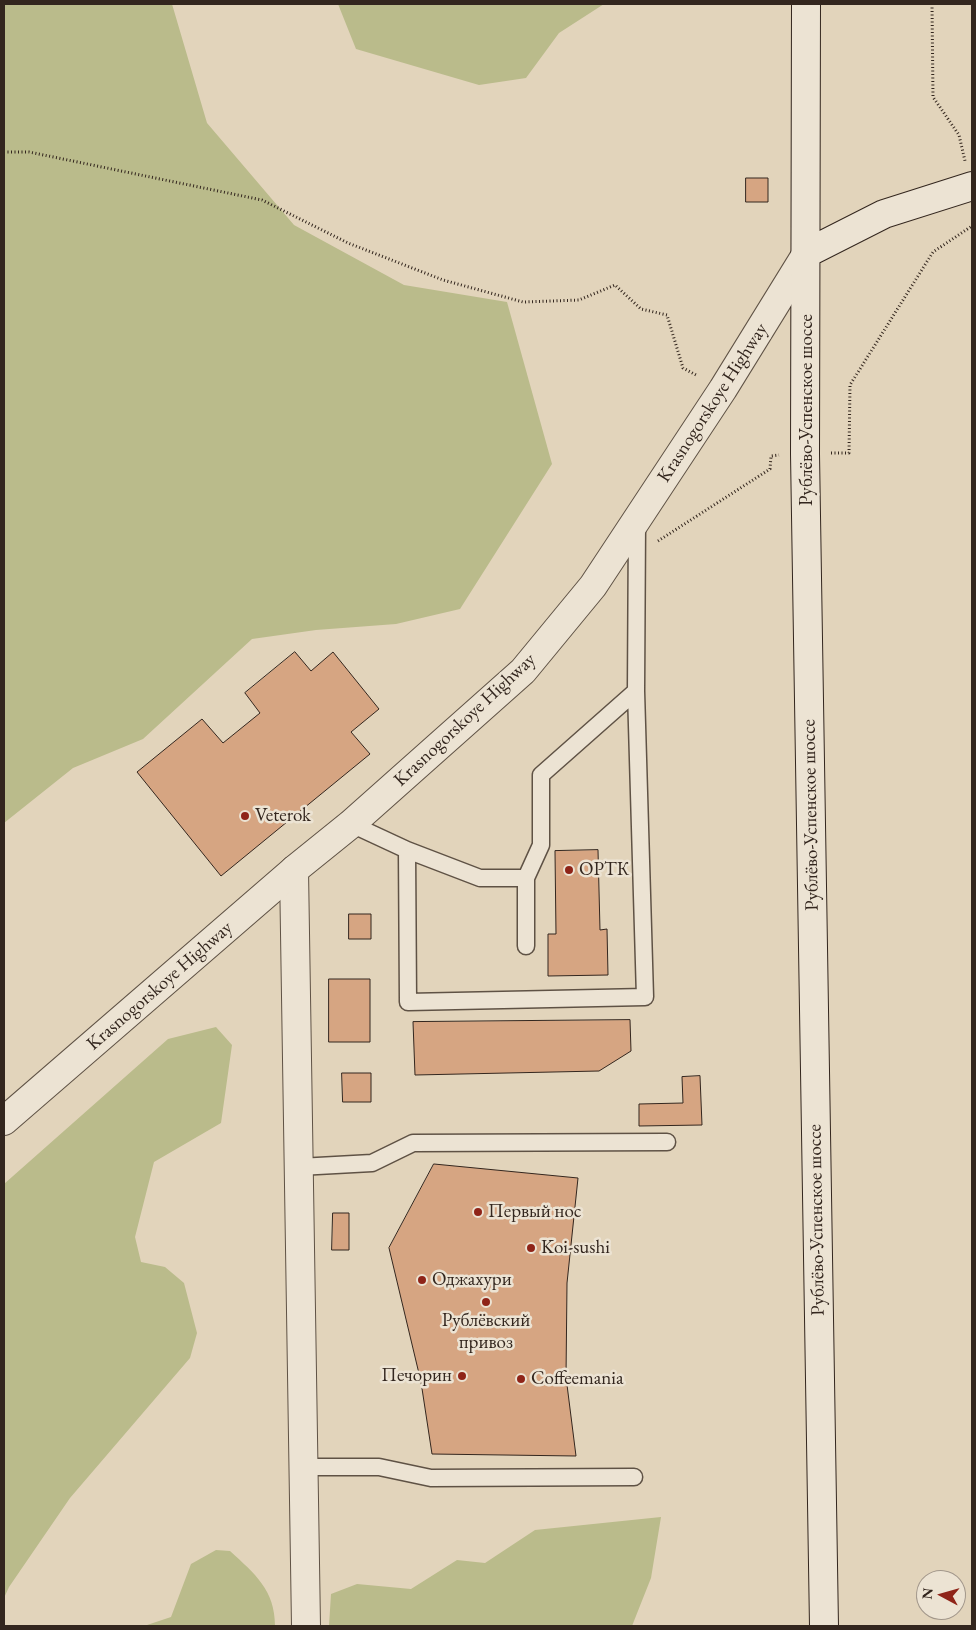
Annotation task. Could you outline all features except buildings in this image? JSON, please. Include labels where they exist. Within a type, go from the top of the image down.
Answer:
[{"type":"street","name":"Рублёво-Успенское шоссе","points":[[806,4],[807,253],[805,454],[824,1626]]},
{"type":"street","points":[[807,253],[884,214],[969,176]]},
{"type":"street","name":"Krasnogorskoye Highway","points":[[4,1121],[294,870],[351,824],[523,672],[592,586],[637,520],[723,389],[807,253]]},
{"type":"street","points":[[294,870],[306,1626]]},
{"type":"lane","points":[[407,850],[408,1002],[527,997],[645,997],[636,691],[637,520]]},
{"type":"lane","points":[[526,946],[526,878],[541,845],[541,775],[636,691]]},
{"type":"lane","points":[[351,824],[407,850],[480,878],[526,878]]},
{"type":"lane","points":[[298,1166],[372,1163],[413,1143],[668,1142]]},
{"type":"lane","points":[[303,1467],[379,1467],[431,1478],[634,1477]]},
{"type":"path","points":[[932,4],[933,97],[959,135],[969,176]]},
{"type":"path","points":[[4,152],[29,152],[262,200],[348,243],[443,280],[523,302],[579,300],[615,284],[641,309],[667,315],[683,368],[723,389]]},
{"type":"path","points":[[828,453],[848,452],[850,385],[932,252],[972,226]]},
{"type":"path","points":[[658,541],[770,469],[772,456]]},
{"type":"green space","points":[[4,4],[172,4],[207,123],[294,225],[404,285],[507,302],[552,464],[460,609],[396,624],[316,630],[252,639],[143,739],[73,768],[4,823]]},
{"type":"green space","points":[[338,4],[604,4],[559,33],[526,78],[479,85],[356,49]]},
{"type":"green space","points":[[216,1027],[232,1045],[221,1123],[154,1162],[135,1237],[141,1262],[165,1267],[184,1283],[197,1333],[190,1358],[70,1498],[9,1587],[4,1598],[4,1184],[168,1039]]},
{"type":"green space","points":[[661,1517],[651,1578],[632,1626],[329,1626],[331,1594],[357,1584],[411,1589],[457,1560],[485,1563],[535,1530]]},
{"type":"green space","points":[[216,1550],[230,1551],[248,1567],[262,1584],[271,1602],[275,1626],[144,1626],[171,1617],[191,1564]]},
{"type":"place","name":"Veterok","points":[[245,816]]},
{"type":"place","name":"ОРТК","points":[[569,870]]},
{"type":"place","name":"Первый нос","points":[[478,1212]]},
{"type":"place","name":"Koi-sushi","points":[[531,1248]]},
{"type":"place","name":"Оджахури","points":[[422,1280]]},
{"type":"place","name":"Рублёвский привоз","points":[[486,1302]]},
{"type":"place","name":"Печорин","points":[[462,1376]]},
{"type":"place","name":"Coffeemania","points":[[521,1379]]}]
